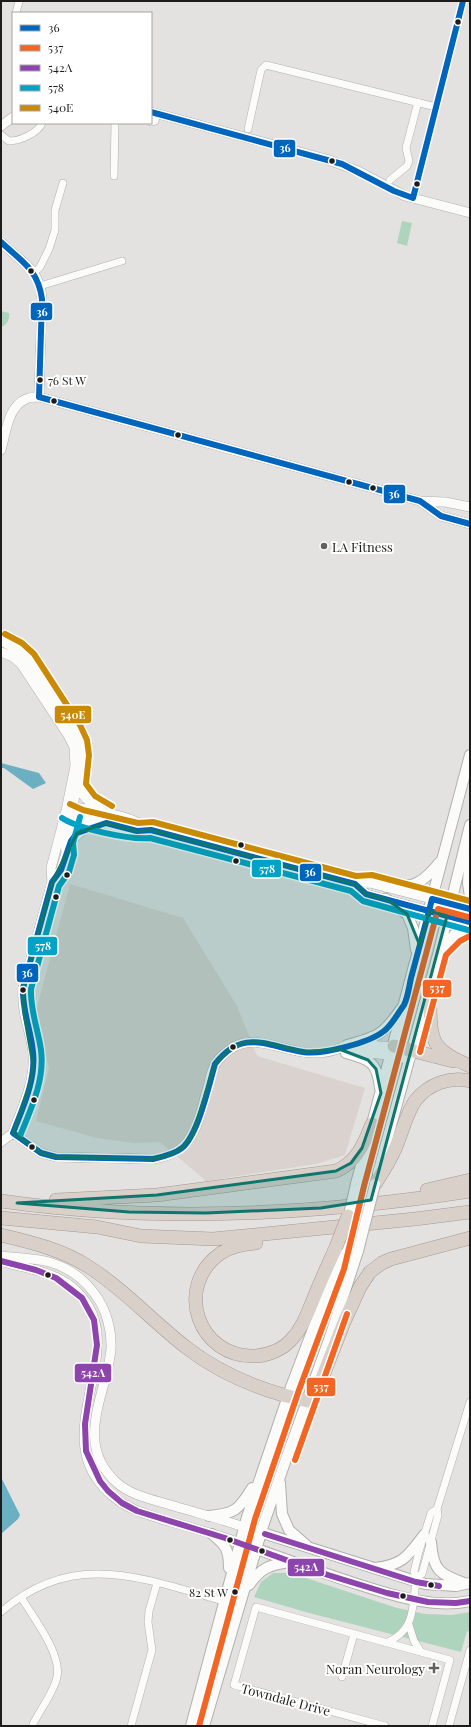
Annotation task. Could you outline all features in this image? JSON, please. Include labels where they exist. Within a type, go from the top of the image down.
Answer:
[{"type":"highway","points":[[430,985],[431,1030],[434,1041],[438,1047],[450,1056],[470,1066]]},
{"type":"highway","points":[[392,1051],[470,1066]]},
{"type":"highway","points":[[375,1184],[395,1151],[414,1102],[421,1095],[440,1082],[463,1080],[470,1082]]},
{"type":"highway","points":[[17,1203],[156,1195],[336,1172],[348,1165],[357,1156],[372,1124]]},
{"type":"highway","points":[[321,1208],[414,1193],[470,1180]]},
{"type":"highway","points":[[1,1201],[101,1210],[166,1213],[262,1212],[389,1202],[470,1191]]},
{"type":"highway","points":[[1,1218],[97,1227],[141,1236],[213,1239],[415,1219],[470,1212]]},
{"type":"highway","points":[[338,1226],[308,1236],[242,1244],[222,1253],[210,1263],[203,1273],[197,1289],[195,1306],[204,1330],[216,1344],[232,1354],[261,1356],[284,1346],[296,1334],[303,1324],[339,1246],[348,1216]]},
{"type":"highway","points":[[1,1234],[44,1247],[84,1264],[113,1284],[198,1356],[236,1377],[288,1397],[308,1400]]},
{"type":"highway","points":[[313,1388],[321,1381],[345,1320],[360,1287],[370,1272],[382,1263],[391,1259],[470,1238]]},
{"type":"main road","points":[[348,1216],[470,756]]},
{"type":"main road","points":[[204,1726],[261,1533],[313,1388],[358,1251],[439,951],[470,825]]},
{"type":"main road","points":[[464,851],[468,866],[470,897]]},
{"type":"main road","points":[[387,887],[401,887],[418,884],[431,873],[443,859]]},
{"type":"main road","points":[[386,899],[407,914],[413,928],[417,945],[416,963]]},
{"type":"main road","points":[[439,951],[454,934],[470,927]]},
{"type":"main road","points":[[344,1049],[368,1040],[383,1032],[405,1003]]},
{"type":"main road","points":[[344,1049],[368,1060],[376,1069],[381,1093]]},
{"type":"main road","points":[[191,1726],[229,1578],[244,1527],[288,1397],[328,1289],[339,1246]]},
{"type":"main road","points":[[209,1516],[229,1514],[240,1507],[262,1473]]},
{"type":"main road","points":[[279,1480],[282,1514],[289,1530],[309,1548]]},
{"type":"main road","points":[[244,1527],[372,1568],[436,1586],[456,1586],[468,1583]]},
{"type":"main road","points":[[212,1534],[224,1543],[229,1553],[229,1578]]},
{"type":"main road","points":[[372,1568],[388,1566],[401,1561],[428,1539],[436,1566],[446,1576],[468,1583]]},
{"type":"main road","points":[[240,1543],[289,1562],[384,1593],[432,1604],[470,1601]]},
{"type":"main road","points":[[243,1593],[256,1575],[264,1568],[289,1562]]},
{"type":"street","points":[[16,12],[20,1]]},
{"type":"street","points":[[413,198],[463,1]]},
{"type":"street","points":[[248,129],[261,70],[266,66],[436,107]]},
{"type":"street","points":[[390,180],[407,166],[409,161],[406,148],[418,102]]},
{"type":"street","points":[[152,122],[155,121],[154,113],[336,162],[413,198],[470,213]]},
{"type":"street","points":[[1,126],[12,117]]},
{"type":"street","points":[[1,135],[10,141],[20,140],[37,129],[41,124]]},
{"type":"street","points":[[114,176],[115,124]]},
{"type":"street","points":[[34,273],[40,267],[49,249],[55,230],[55,210],[63,183]]},
{"type":"street","points":[[1,242],[28,265],[34,273],[40,286],[42,299],[39,396]]},
{"type":"street","points":[[40,286],[122,261]]},
{"type":"street","points":[[1,450],[10,416],[16,406],[26,399],[39,396],[420,501],[445,502],[470,507]]},
{"type":"street","points":[[420,501],[441,516],[470,524]]},
{"type":"street","points":[[1,641],[18,650],[28,659],[78,739],[82,759],[78,785],[65,842],[66,853]]},
{"type":"street","points":[[1,652],[13,657],[21,664],[68,735],[74,747],[75,766],[71,811],[50,868],[52,882]]},
{"type":"street","points":[[78,785],[84,797],[91,804],[108,813],[140,822],[151,830]]},
{"type":"street","points":[[71,811],[108,813]]},
{"type":"street","points":[[71,811],[106,823],[137,831],[151,830],[355,884],[370,883],[470,909]]},
{"type":"street","points":[[1,1142],[13,1133],[30,1084],[33,1065],[32,1047],[24,1014],[22,1000],[23,988],[52,882],[61,870],[71,841],[77,833],[93,825],[106,823]]},
{"type":"street","points":[[355,884],[366,894],[470,922]]},
{"type":"street","points":[[13,1133],[41,1153],[56,1157],[153,1159],[163,1157],[182,1148],[193,1134],[211,1074],[222,1055],[231,1048],[247,1042],[256,1041],[304,1052],[324,1052],[344,1049],[392,1051]]},
{"type":"street","points":[[1,1256],[47,1262],[63,1268],[86,1284],[96,1296],[108,1322],[111,1336],[111,1350],[99,1400],[94,1429],[95,1443],[106,1471],[116,1482],[128,1490],[148,1498],[244,1527]]},
{"type":"street","points":[[1,1261],[55,1277],[71,1287],[82,1298],[91,1312],[96,1326],[98,1339],[97,1360],[83,1429],[89,1462],[95,1475],[110,1494],[136,1511],[240,1543]]},
{"type":"street","points":[[88,1399],[99,1400]]},
{"type":"street","points":[[386,1643],[399,1637],[408,1625],[417,1580],[414,1572],[428,1539],[431,1513],[437,1509],[470,1402]]},
{"type":"street","points":[[1,1612],[38,1586],[59,1578],[79,1574],[122,1574],[223,1601]]},
{"type":"street","points":[[131,1726],[152,1650],[148,1622],[149,1611],[157,1583]]},
{"type":"street","points":[[21,1597],[56,1656],[58,1666],[54,1687],[33,1724]]},
{"type":"street","name":"Towndale Drive","points":[[385,1726],[234,1685],[256,1607],[450,1660],[432,1726]]},
{"type":"street","points":[[408,1625],[414,1641],[421,1652]]},
{"type":"street","points":[[342,1677],[354,1634]]},
{"type":"street","points":[[449,1726],[470,1650]]},
{"type":"highlighted area","points":[[106,823],[137,831],[151,830],[355,884],[366,894],[386,899],[407,914],[420,946],[429,911],[447,916],[371,1200],[321,1208],[206,1213],[129,1212],[17,1203],[157,1195],[336,1171],[351,1163],[362,1148],[381,1093],[376,1069],[368,1060],[339,1049],[304,1052],[263,1042],[247,1042],[231,1048],[215,1064],[193,1134],[182,1148],[172,1154],[153,1159],[56,1157],[41,1153],[13,1133],[30,1084],[33,1065],[24,1014],[23,988],[52,882],[77,833]]},
{"type":"shaded area","points":[[70,884],[183,918],[237,1006],[257,1056],[365,1088],[345,1155],[316,1164],[206,1181],[160,1142],[133,1143],[97,1138],[36,1121],[49,1068],[36,1011]]},
{"type":"green space","points":[[402,221],[412,223],[407,246],[397,243]]},
{"type":"green space","points":[[1,311],[9,313],[9,315],[6,323],[1,327]]},
{"type":"green space","points":[[430,934],[432,934],[419,983],[412,1022],[407,1033],[405,1033]]},
{"type":"green space","points":[[273,1573],[291,1573],[397,1608],[425,1614],[452,1615],[470,1612],[470,1632],[467,1631],[461,1652],[309,1613],[254,1597],[261,1582]]},
{"type":"water","points":[[1,763],[39,773],[46,783],[33,789],[4,768],[1,768]]},
{"type":"water","points":[[1,1477],[20,1515],[18,1519],[1,1534]]},
{"type":"transit line","name":"36","points":[[413,198],[463,1]]},
{"type":"transit line","name":"36","points":[[152,112],[342,164],[394,191],[413,198]]},
{"type":"transit line","name":"36","points":[[1,242],[28,266],[37,280],[40,289],[42,299],[39,397]]},
{"type":"transit line","name":"36","points":[[39,397],[420,501],[441,516],[470,524]]},
{"type":"transit line","name":"540E","points":[[5,634],[22,643],[34,654],[80,725],[87,740],[89,755],[86,784],[95,796],[112,806]]},
{"type":"transit line","name":"540E","points":[[70,804],[83,810],[138,823],[153,822],[356,876],[372,875],[470,901]]},
{"type":"transit line","name":"578","points":[[20,1136],[36,1094],[42,1061],[40,1042],[33,1012],[31,989],[59,886],[69,872],[74,855],[73,843],[80,817]]},
{"type":"transit line","name":"578","points":[[62,818],[92,830],[130,837],[150,838],[351,891],[363,901],[468,930]]},
{"type":"transit line","name":"36","points":[[106,823],[137,831],[151,830],[355,884],[366,894],[429,911],[404,1005],[384,1031],[368,1040],[333,1050],[322,1052],[303,1052],[256,1042],[235,1046],[225,1053],[215,1064],[202,1109],[193,1132],[188,1142],[172,1154],[153,1159],[56,1157],[41,1153],[13,1133],[25,1103],[33,1073],[33,1052],[24,1005],[23,988],[52,882],[61,870],[71,841],[77,833],[106,823]]},
{"type":"transit line","name":"36","points":[[429,911],[432,899],[470,909]]},
{"type":"transit line","name":"537","points":[[199,1726],[255,1519],[299,1390],[344,1269],[364,1186],[438,909],[468,917]]},
{"type":"transit line","name":"36","points":[[429,911],[470,922]]},
{"type":"transit line","name":"537","points":[[420,1052],[446,955],[460,941],[470,936]]},
{"type":"transit line","name":"542A","points":[[1,1261],[36,1270],[56,1278],[82,1298],[94,1320],[97,1345],[85,1424],[86,1451],[100,1481],[108,1491],[122,1503],[137,1511],[225,1538],[328,1575],[387,1593],[428,1602],[456,1603],[470,1601]]},
{"type":"transit line","name":"537","points":[[295,1460],[347,1314]]},
{"type":"transit line","name":"542A","points":[[265,1534],[416,1582],[439,1586]]},
{"type":"place","name":"76 St W","points":[[40,380]]},
{"type":"place","name":"LA Fitness","points":[[324,546]]},
{"type":"place","name":"82 St W","points":[[235,1592]]},
{"type":"place","name":"Noran Neurology","points":[[434,1668]]}]
